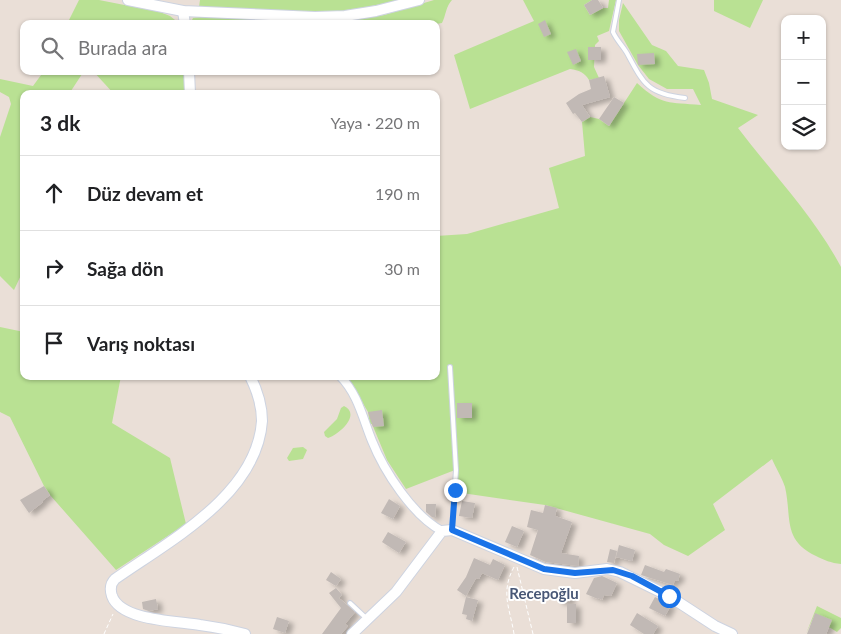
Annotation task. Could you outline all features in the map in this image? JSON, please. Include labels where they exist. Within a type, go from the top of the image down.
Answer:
[{"type":"street","points":[[128,0],[183,11],[315,18],[376,11],[419,0]]},
{"type":"street","points":[[183,11],[184,20]]},
{"type":"street","points":[[189,75],[190,90]]},
{"type":"street","points":[[245,634],[217,627],[138,616],[118,606],[110,589],[115,579],[202,517],[222,499],[248,465],[258,443],[262,419],[259,399],[252,380]]},
{"type":"street","points":[[344,380],[360,406],[376,451],[386,469],[415,510],[426,521],[442,531],[452,530],[544,569],[575,573],[607,569],[620,572],[657,589],[715,626],[732,634]]},
{"type":"street","points":[[352,634],[396,592],[442,531]]},
{"type":"lane","points":[[619,0],[613,32],[628,53],[640,78],[657,91],[685,98]]},
{"type":"lane","points":[[450,368],[456,470],[452,530]]},
{"type":"lane","points":[[350,603],[368,619]]},
{"type":"path","points":[[514,634],[506,595],[509,579],[516,564],[533,634]]},
{"type":"path","points":[[104,634],[118,606]]},
{"type":"green space","points":[[79,0],[99,0],[160,12],[175,20],[69,20]]},
{"type":"green space","points":[[200,0],[396,1],[326,13],[199,7]]},
{"type":"green space","points":[[434,0],[452,0],[448,5],[442,23],[440,23],[440,20],[350,20],[384,15]]},
{"type":"green space","points":[[523,0],[592,0],[584,5],[590,15],[603,8],[608,8],[609,0],[616,0],[609,31],[597,36],[599,41],[595,45],[594,67],[599,78],[589,80],[581,72],[570,69],[470,109],[454,55],[534,21]]},
{"type":"green space","points":[[714,0],[763,0],[750,28],[714,11]]},
{"type":"green space","points":[[623,3],[652,45],[666,51],[678,66],[704,70],[712,99],[758,115],[738,128],[806,213],[841,267],[841,564],[816,556],[805,550],[798,543],[790,527],[785,487],[772,459],[713,504],[725,530],[688,556],[664,545],[650,534],[545,505],[455,492],[455,470],[406,489],[387,460],[372,424],[370,424],[368,412],[349,380],[440,380],[440,236],[467,234],[559,208],[549,168],[585,156],[582,122],[590,117],[599,119],[609,126],[637,83],[653,96],[660,99],[673,103],[701,105],[693,89],[667,89],[649,79],[638,65],[619,31],[619,20]]},
{"type":"green space","points":[[193,18],[258,20],[192,20]]},
{"type":"green space","points":[[41,75],[81,75],[72,90],[20,90],[20,277],[14,290],[0,276],[0,137],[11,104],[9,97],[0,92],[0,79],[33,86]]},
{"type":"green space","points":[[97,75],[185,75],[185,90],[110,90]]},
{"type":"green space","points":[[0,327],[20,331],[20,380],[120,380],[112,423],[170,458],[186,524],[116,570],[50,495],[10,417],[0,412]]},
{"type":"green space","points":[[344,406],[351,414],[349,419],[342,429],[328,438],[324,432],[337,419],[341,408]]},
{"type":"green space","points":[[303,447],[307,450],[303,459],[289,461],[287,458],[293,448]]},
{"type":"green space","points":[[817,606],[841,618],[841,628],[837,632],[829,627],[831,620],[815,614],[806,634]]},
{"type":"building","points":[[592,0],[598,0],[603,8],[590,15],[584,5]]},
{"type":"building","points":[[545,20],[551,34],[544,37],[538,24]]},
{"type":"building","points":[[588,47],[601,47],[601,60],[588,60]]},
{"type":"building","points":[[576,49],[581,61],[573,65],[567,52]]},
{"type":"building","points":[[654,53],[655,64],[638,65],[637,54]]},
{"type":"building","points":[[604,76],[610,97],[582,105],[590,117],[582,122],[575,113],[573,114],[566,103],[579,94],[591,89],[589,80]]},
{"type":"building","points":[[614,97],[624,103],[609,126],[599,119]]},
{"type":"building","points":[[457,403],[472,403],[472,418],[457,418]]},
{"type":"building","points":[[382,410],[384,426],[373,427],[368,412]]},
{"type":"building","points":[[44,486],[50,495],[29,513],[20,500]]},
{"type":"building","points":[[389,499],[400,506],[393,519],[381,513]]},
{"type":"building","points":[[462,501],[475,503],[472,518],[459,516]]},
{"type":"building","points":[[426,504],[436,504],[435,517],[426,512]]},
{"type":"building","points":[[545,505],[557,508],[555,516],[572,522],[561,553],[579,556],[578,566],[546,562],[530,555],[538,530],[527,527],[531,510],[543,513]]},
{"type":"building","points":[[512,526],[524,531],[517,547],[505,542]]},
{"type":"building","points":[[388,532],[406,542],[399,553],[382,542]]},
{"type":"building","points":[[619,545],[635,550],[632,561],[616,557]]},
{"type":"building","points":[[610,549],[617,551],[614,563],[607,562]]},
{"type":"building","points":[[474,558],[490,565],[493,559],[505,565],[498,580],[482,573],[479,579],[476,578],[466,596],[457,590],[466,577]]},
{"type":"building","points":[[645,565],[664,572],[666,569],[680,574],[678,581],[675,580],[673,585],[641,575]]},
{"type":"building","points":[[331,572],[341,579],[336,586],[326,580]]},
{"type":"building","points":[[602,576],[617,583],[611,596],[604,595],[602,600],[586,594],[594,578]]},
{"type":"building","points":[[336,588],[342,595],[339,598],[355,612],[345,624],[348,626],[341,634],[322,634],[341,608],[329,593]]},
{"type":"building","points":[[558,589],[570,589],[570,602],[558,602]]},
{"type":"building","points":[[466,597],[478,600],[472,621],[466,619],[467,615],[462,614]]},
{"type":"building","points":[[655,597],[671,605],[665,616],[649,608]]},
{"type":"building","points":[[156,599],[158,609],[149,611],[143,609],[142,602]]},
{"type":"building","points":[[567,604],[576,604],[576,623],[567,623]]},
{"type":"building","points":[[637,613],[658,626],[653,634],[644,634],[630,625]]},
{"type":"building","points":[[815,613],[832,620],[826,634],[807,634]]},
{"type":"building","points":[[277,617],[289,621],[285,633],[273,629]]},
{"type":"district","name":"Recepoğlu","points":[[544,593]]},
{"type":"route","points":[[455,490],[452,530],[544,569],[575,573],[603,569],[613,570],[632,576],[669,596]]}]
